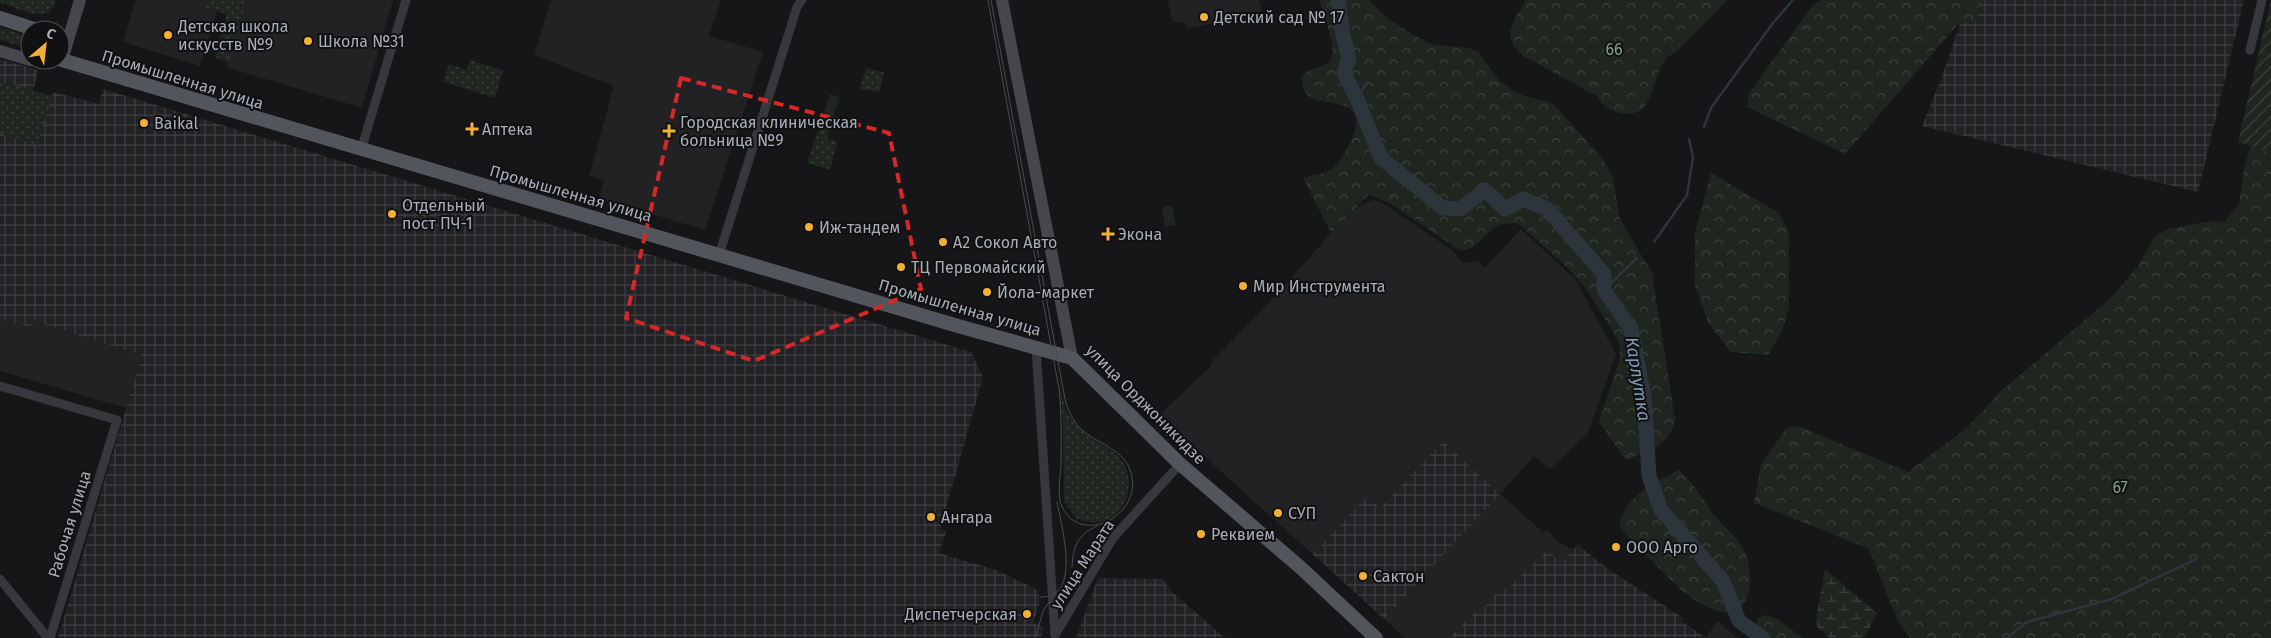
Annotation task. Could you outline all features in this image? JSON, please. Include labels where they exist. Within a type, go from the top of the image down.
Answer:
[{"type":"main road","points":[[70,31],[80,0]]},
{"type":"main road","name":"улица Орджоникидзе","points":[[1002,0],[1072,358],[1180,464],[1300,567],[1376,638]]},
{"type":"main road","points":[[0,18],[20,24]]},
{"type":"main road","points":[[0,51],[20,57]]},
{"type":"main road","name":"Промышленная улица","points":[[70,62],[361,150],[1072,358]]},
{"type":"street","points":[[361,150],[406,0]]},
{"type":"street","points":[[719,255],[797,7],[802,0]]},
{"type":"street","points":[[2250,50],[2262,0]]},
{"type":"street","points":[[1036,348],[1054,636]]},
{"type":"street","name":"Рабочая улица","points":[[0,386],[117,420],[49,638]]},
{"type":"street","name":"улица Марата","points":[[1054,636],[1113,538],[1180,464]]},
{"type":"street","points":[[0,579],[49,638]]},
{"type":"highlighted area","points":[[681,78],[889,133],[921,289],[754,361],[626,318]]},
{"type":"shaded area","name":"Детская школа искусств №9","points":[[136,0],[205,0],[204,7],[217,11],[200,66],[123,42]]},
{"type":"shaded area","name":"Школа №31","points":[[247,0],[393,0],[362,108],[226,67]]},
{"type":"shaded area","name":"Городская клиническая больница №9","points":[[551,0],[721,0],[709,36],[763,52],[705,230],[599,198],[604,180],[589,176],[614,86],[534,55]]},
{"type":"shaded area","name":"Детский сад № 17","points":[[1168,0],[1259,0],[1262,11],[1188,29],[1184,23],[1172,21]]},
{"type":"shaded area","points":[[1983,0],[2244,0],[2198,192],[1922,126],[1942,77],[1961,21],[1974,24]]},
{"type":"shaded area","points":[[0,59],[20,65],[20,70],[38,70],[33,91],[52,96],[53,92],[99,104],[103,89],[971,352],[983,377],[940,530],[946,532],[939,553],[996,570],[1038,590],[1040,601],[1033,623],[1044,627],[1041,638],[58,638],[142,355],[33,321],[31,327],[0,320]]},
{"type":"shaded area","points":[[1373,200],[1381,202],[1453,251],[1463,263],[1477,261],[1485,268],[1521,229],[1575,279],[1616,354],[1588,433],[1550,469],[1534,456],[1500,494],[1544,533],[1547,530],[1557,541],[1574,550],[1578,545],[1607,569],[1683,618],[1681,621],[1706,638],[1405,638],[1160,414],[1208,369],[1214,359],[1273,299],[1331,233],[1357,207]]},
{"type":"shaded area","points":[[0,320],[31,327],[32,321],[142,355],[126,408],[0,371]]},
{"type":"shaded area","points":[[1443,441],[1500,494],[1384,619],[1313,554],[1367,496],[1380,508]]},
{"type":"shaded area","points":[[1578,545],[1608,569],[1683,618],[1681,621],[1706,638],[1449,638],[1475,612],[1478,614],[1502,587],[1506,590],[1548,550],[1561,563]]},
{"type":"shaded area","points":[[1098,578],[1163,579],[1171,591],[1225,638],[1076,638]]},
{"type":"shaded area","points":[[1717,621],[1738,638],[1706,638]]},
{"type":"green space","points":[[0,0],[56,0],[53,8],[47,13],[40,14],[24,11],[0,2]]},
{"type":"green space","points":[[205,0],[247,0],[228,62],[214,57],[227,14],[204,7]]},
{"type":"green space","points":[[1320,0],[1369,0],[1387,18],[1422,40],[1435,45],[1470,48],[1478,52],[1500,81],[1524,96],[1550,102],[1603,159],[1612,175],[1620,219],[1652,273],[1675,419],[1669,435],[1658,446],[1626,460],[1599,422],[1619,361],[1618,340],[1586,289],[1569,269],[1520,225],[1509,223],[1500,225],[1474,246],[1459,250],[1393,205],[1369,194],[1331,233],[1303,178],[1326,172],[1336,165],[1350,143],[1356,127],[1356,120],[1355,114],[1350,108],[1310,97],[1305,92],[1302,84],[1302,77],[1305,73],[1325,65],[1332,56],[1330,36]]},
{"type":"green space","name":"66","points":[[1526,0],[1727,0],[1688,41],[1667,58],[1646,104],[1632,114],[1620,113],[1609,109],[1597,96],[1523,56],[1516,48],[1510,35],[1513,22]]},
{"type":"green space","points":[[1822,0],[1983,0],[1974,24],[1961,21],[1845,154],[1747,107],[1749,93],[1813,5]]},
{"type":"green space","points":[[2271,0],[2271,153],[2238,142]]},
{"type":"green space","points":[[0,27],[20,34],[20,45],[0,40]]},
{"type":"green space","points":[[470,60],[503,70],[495,98],[443,82],[449,64],[467,70]]},
{"type":"green space","points":[[866,68],[884,72],[880,92],[860,89]]},
{"type":"green space","points":[[7,82],[52,96],[37,145],[0,134],[0,87]]},
{"type":"green space","points":[[830,94],[840,97],[832,122],[822,119]]},
{"type":"green space","points":[[822,119],[832,122],[827,138],[838,142],[830,170],[807,163]]},
{"type":"green space","name":"67","points":[[2251,146],[2271,153],[2271,638],[1911,638],[1898,622],[1869,549],[1754,503],[1761,464],[1786,429],[1798,426],[1908,472],[1968,427],[2000,392],[2111,298],[2139,265],[2154,237],[2168,229],[2210,221],[2224,222],[2239,205],[2244,167]]},
{"type":"green space","points":[[1711,173],[1779,213],[1789,232],[1789,307],[1782,331],[1768,355],[1730,352],[1708,322],[1695,285],[1695,232]]},
{"type":"green space","points":[[1172,205],[1176,225],[1165,227],[1162,210],[1164,207]]},
{"type":"green space","points":[[1058,375],[1065,406],[1076,425],[1119,457],[1127,472],[1129,482],[1126,500],[1116,515],[1108,520],[1094,522],[1077,519],[1064,502],[1063,417]]},
{"type":"green space","points":[[1679,470],[1694,486],[1714,515],[1744,550],[1748,561],[1750,585],[1748,596],[1736,610],[1726,612],[1712,609],[1689,596],[1627,536],[1619,525],[1622,515],[1635,498],[1651,485]]},
{"type":"green space","points":[[1825,569],[1877,613],[1864,638],[1830,638],[1815,625]]},
{"type":"green space","points":[[1766,615],[1777,619],[1803,638],[1769,638],[1756,625],[1757,618]]},
{"type":"waterway","name":"Карлутка","points":[[1338,0],[1349,59],[1344,73],[1357,99],[1381,158],[1443,208],[1460,209],[1485,190],[1505,209],[1523,199],[1547,209],[1604,274],[1604,290],[1631,329],[1644,396],[1649,476],[1661,510],[1723,581],[1739,621],[1763,638]]},
{"type":"waterway","points":[[1704,127],[1711,108],[1773,23],[1793,0]]},
{"type":"waterway","points":[[1357,99],[1366,84]]},
{"type":"waterway","points":[[1654,242],[1687,195],[1693,157],[1689,139]]},
{"type":"waterway","points":[[1604,290],[1637,258]]},
{"type":"waterway","points":[[2007,638],[2027,622],[2112,599],[2196,559]]},
{"type":"tram line","points":[[988,0],[1059,389],[1061,408],[1060,503],[1071,519],[1083,524],[1096,525],[1108,521],[1120,513],[1128,502],[1132,488],[1131,473],[1128,465],[1117,452],[1087,434],[1078,426],[1066,403],[991,0]]},
{"type":"tram line","points":[[1040,597],[1052,595],[1060,589],[1064,579],[1066,553],[1057,502]]},
{"type":"tram line","points":[[1072,567],[1075,547],[1081,537],[1097,526]]},
{"type":"tram line","points":[[1036,636],[1043,611],[1050,601]]},
{"type":"place","name":"Детский сад № 17","points":[[1204,17]]},
{"type":"place","name":"Детская школа искусств №9","points":[[168,35]]},
{"type":"place","name":"Школа №31","points":[[308,41]]},
{"type":"place","name":"Baikal","points":[[144,123]]},
{"type":"place","name":"Аптека","points":[[472,129]]},
{"type":"place","name":"Городская клиническая больница №9","points":[[669,131]]},
{"type":"place","name":"Отдельный пост ПЧ-1","points":[[392,214]]},
{"type":"place","name":"Иж-тандем","points":[[809,227]]},
{"type":"place","name":"Экона","points":[[1108,234]]},
{"type":"place","name":"А2 Сокол Авто","points":[[943,242]]},
{"type":"place","name":"ТЦ Первомайский","points":[[901,267]]},
{"type":"place","name":"Мир Инструмента","points":[[1243,286]]},
{"type":"place","name":"Йола-маркет","points":[[987,292]]},
{"type":"place","name":"СУП","points":[[1278,513]]},
{"type":"place","name":"Ангара","points":[[931,517]]},
{"type":"place","name":"Реквием","points":[[1201,534]]},
{"type":"place","name":"ООО Арго","points":[[1616,547]]},
{"type":"place","name":"Сактон","points":[[1363,576]]},
{"type":"place","name":"Диспетчерская","points":[[1027,614]]}]
